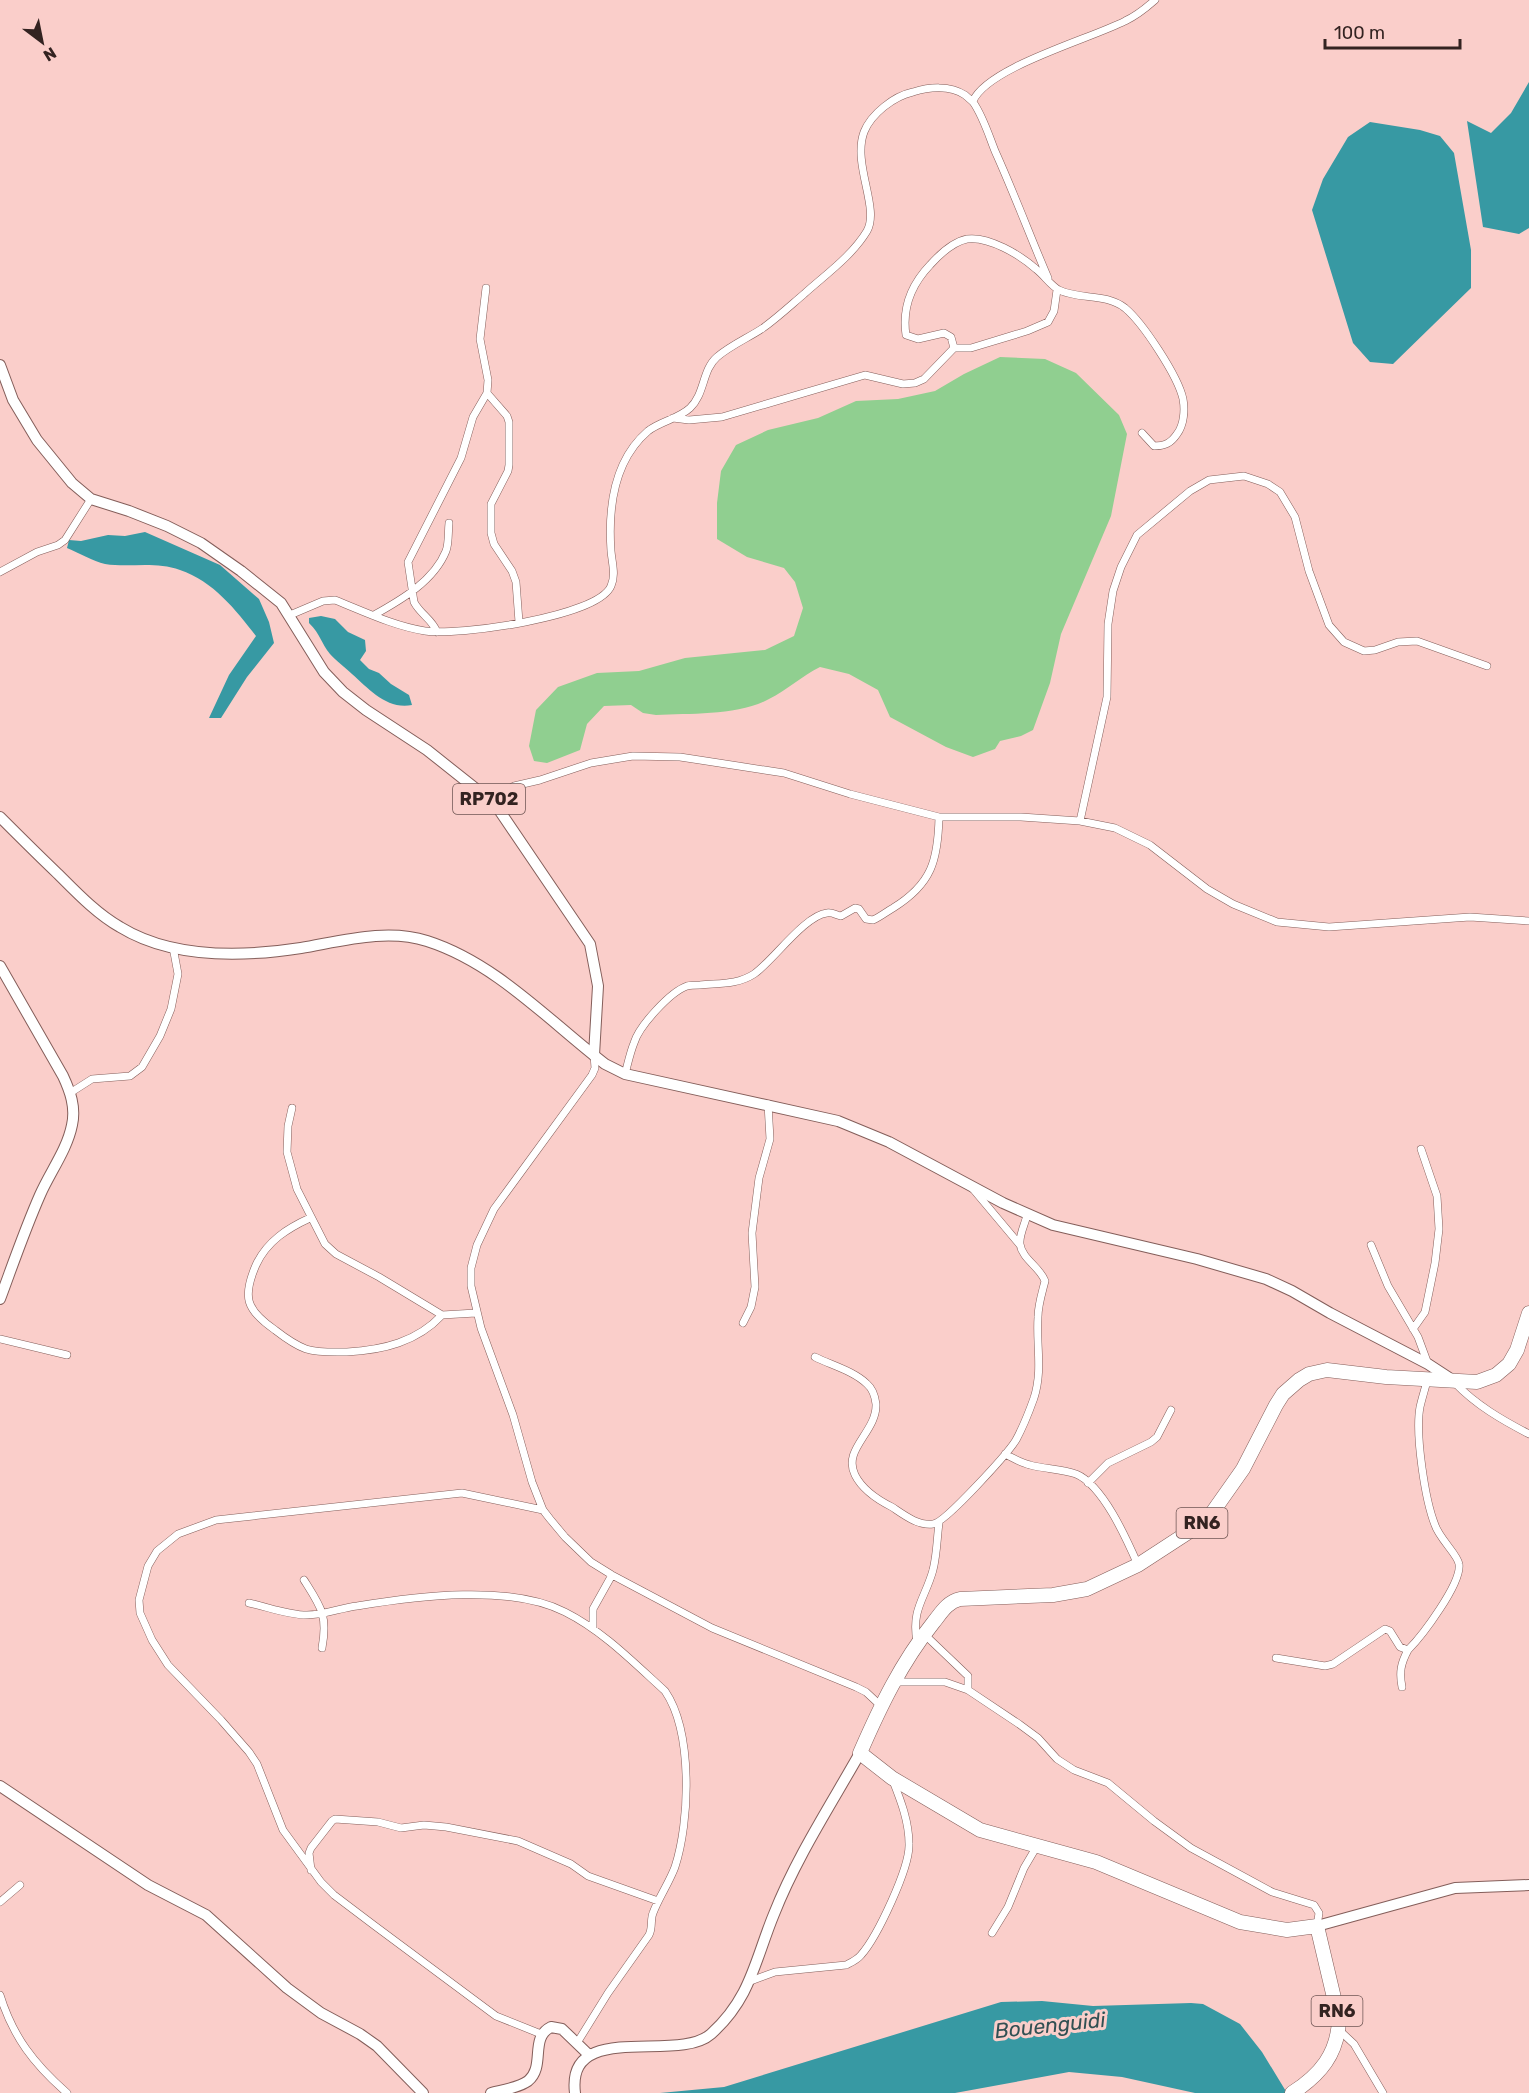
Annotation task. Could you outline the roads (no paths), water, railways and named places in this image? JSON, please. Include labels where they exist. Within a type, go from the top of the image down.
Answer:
[{"type":"highway","name":"RN6","points":[[860,1754],[881,1706],[921,1638],[946,1606],[955,1600],[1053,1595],[1087,1589],[1138,1565],[1198,1526],[1212,1513],[1244,1469],[1275,1405],[1299,1380],[1309,1374],[1327,1370],[1427,1380],[1477,1382],[1496,1375],[1509,1364],[1517,1350],[1529,1313]]},
{"type":"highway","points":[[860,1754],[892,1779],[971,1825],[1096,1862],[1240,1923],[1287,1929],[1317,1926]]},
{"type":"highway","name":"RN6","points":[[1298,2089],[1312,2079],[1331,2055],[1339,2030],[1339,2019],[1317,1926]]},
{"type":"main road","name":"RP702","points":[[0,365],[3,380],[37,440],[72,483],[91,499],[167,525],[201,543],[259,585],[281,603],[319,665],[343,692],[426,750],[495,804],[590,944],[598,986],[594,1055]]},
{"type":"main road","points":[[0,817],[94,909],[120,927],[145,939],[172,947],[233,953],[278,951],[379,936],[404,936],[426,941],[492,973],[605,1064],[625,1074],[829,1119],[889,1142],[1027,1215],[1053,1225],[1197,1259],[1266,1280],[1292,1291],[1428,1364],[1454,1381]]},
{"type":"main road","points":[[0,966],[63,1076],[74,1107],[72,1125],[64,1148],[40,1194],[0,1299]]},
{"type":"main road","points":[[575,2093],[574,2084],[578,2066],[589,2055],[607,2049],[691,2043],[707,2037],[738,2005],[759,1957],[774,1914],[805,1849],[860,1754]]},
{"type":"main road","points":[[0,1786],[148,1886],[206,1915],[305,2002],[377,2046],[423,2093]]},
{"type":"main road","points":[[1317,1926],[1455,1888],[1529,1885]]},
{"type":"main road","points":[[492,2093],[520,2086],[533,2075],[536,2070],[541,2034],[551,2027],[562,2030],[589,2055]]},
{"type":"street","points":[[973,101],[976,93],[989,82],[1059,47],[1126,21],[1155,0]]},
{"type":"street","points":[[290,615],[324,601],[335,600],[403,626],[437,632],[464,631],[558,615],[586,607],[599,600],[607,593],[614,578],[609,514],[617,480],[625,461],[636,444],[661,422],[688,410],[696,400],[713,360],[728,348],[764,327],[840,263],[866,233],[871,222],[860,165],[861,142],[865,129],[876,116],[889,103],[909,93],[932,88],[955,90],[973,101],[1047,278]]},
{"type":"street","points":[[954,348],[951,337],[944,333],[918,339],[906,335],[905,317],[910,292],[920,276],[940,255],[955,244],[967,239],[996,244],[1018,255],[1058,290],[1112,301],[1126,309],[1152,340],[1170,369],[1184,400],[1181,428],[1170,442],[1162,446],[1150,444],[1142,433]]},
{"type":"street","points":[[437,632],[432,622],[416,607],[411,592],[408,562],[461,458],[473,417],[487,393],[488,380],[480,339],[486,288]]},
{"type":"street","points":[[673,418],[689,420],[722,417],[865,375],[903,384],[915,383],[924,379],[954,348],[971,348],[1027,331],[1048,322],[1054,311],[1058,290]]},
{"type":"street","points":[[487,393],[507,416],[509,422],[509,465],[491,504],[491,533],[494,544],[516,582],[519,622]]},
{"type":"street","points":[[1080,821],[1107,697],[1108,624],[1113,591],[1121,567],[1137,535],[1190,491],[1209,480],[1245,476],[1268,484],[1280,492],[1295,517],[1309,571],[1329,625],[1344,642],[1364,651],[1375,650],[1398,642],[1417,641],[1486,666]]},
{"type":"street","points":[[0,572],[65,540],[91,499]]},
{"type":"street","points":[[374,615],[411,592],[431,574],[448,544],[449,523]]},
{"type":"street","points":[[495,804],[504,792],[514,786],[591,763],[633,756],[680,757],[784,773],[850,794],[939,817],[1021,817],[1080,821],[1115,828],[1150,845],[1207,889],[1253,914],[1277,922],[1329,927],[1470,917],[1529,921]]},
{"type":"street","points":[[625,1074],[634,1042],[641,1029],[678,991],[686,987],[740,981],[761,969],[783,945],[822,915],[828,913],[841,916],[855,908],[859,909],[866,919],[873,920],[915,892],[934,865],[938,851],[939,817]]},
{"type":"street","points":[[70,1093],[92,1079],[130,1076],[142,1067],[160,1036],[171,1009],[178,974],[172,947]]},
{"type":"street","points":[[594,1055],[595,1068],[592,1075],[494,1209],[481,1232],[471,1268],[471,1286],[476,1312],[513,1415],[532,1482],[543,1510],[565,1537],[591,1562],[612,1575],[712,1628],[856,1687],[866,1692],[881,1706]]},
{"type":"street","points":[[743,1323],[754,1298],[752,1233],[759,1178],[770,1139],[768,1104]]},
{"type":"street","points":[[292,1108],[286,1152],[297,1189],[320,1238],[336,1254],[379,1276],[442,1315],[476,1312]]},
{"type":"street","points":[[1413,1329],[1425,1312],[1436,1263],[1439,1229],[1437,1196],[1421,1149]]},
{"type":"street","points":[[814,1357],[862,1380],[873,1391],[876,1413],[868,1432],[855,1448],[852,1468],[855,1476],[879,1499],[915,1521],[932,1524],[939,1522],[1016,1440],[1034,1397],[1040,1364],[1037,1317],[1045,1281],[1043,1275],[970,1186]]},
{"type":"street","points":[[1020,1245],[1027,1215]]},
{"type":"street","points":[[310,1218],[276,1237],[252,1274],[249,1304],[265,1323],[306,1349],[337,1352],[381,1349],[412,1338],[436,1322],[442,1315]]},
{"type":"street","points":[[1371,1245],[1388,1286],[1413,1329],[1428,1364]]},
{"type":"street","points":[[0,1339],[67,1355]]},
{"type":"street","points":[[1402,1687],[1399,1673],[1408,1650],[1420,1638],[1446,1598],[1459,1571],[1459,1562],[1443,1542],[1434,1525],[1420,1453],[1419,1409],[1427,1380]]},
{"type":"street","points":[[1454,1381],[1476,1402],[1508,1424],[1529,1434]]},
{"type":"street","points":[[1088,1483],[1108,1463],[1157,1437],[1171,1410]]},
{"type":"street","points":[[1005,1454],[1029,1465],[1078,1475],[1088,1483],[1118,1521],[1138,1565]]},
{"type":"street","points":[[541,2034],[496,2016],[334,1895],[311,1870],[283,1830],[257,1764],[249,1752],[168,1665],[140,1613],[139,1600],[148,1566],[157,1551],[178,1534],[216,1520],[462,1493],[543,1510]]},
{"type":"street","points":[[939,1522],[934,1567],[914,1625],[921,1638],[968,1676],[968,1690]]},
{"type":"street","points":[[578,1621],[593,1609],[612,1575]]},
{"type":"street","points":[[304,1580],[324,1614],[322,1648]]},
{"type":"street","points":[[249,1603],[304,1615],[324,1614],[355,1606],[422,1598],[493,1594],[545,1604],[566,1612],[593,1628],[665,1691],[672,1701],[677,1716],[686,1763],[686,1799],[675,1867],[652,1916],[649,1935],[608,1993],[577,2043]]},
{"type":"street","points":[[593,1609],[593,1628]]},
{"type":"street","points":[[1276,1658],[1324,1666],[1333,1664],[1385,1629],[1390,1631],[1400,1647],[1408,1650]]},
{"type":"street","points":[[894,1682],[945,1683],[968,1690],[1038,1738],[1057,1759],[1074,1770],[1108,1783],[1191,1848],[1272,1892],[1314,1905],[1319,1914],[1317,1926]]},
{"type":"street","points":[[748,1982],[775,1972],[846,1965],[855,1960],[869,1945],[901,1881],[910,1846],[904,1809],[892,1779]]},
{"type":"street","points":[[311,1870],[309,1853],[311,1848],[336,1819],[378,1822],[401,1828],[446,1827],[518,1841],[571,1864],[588,1876],[658,1901]]},
{"type":"street","points":[[992,1933],[1008,1907],[1024,1868],[1037,1846]]},
{"type":"street","points":[[0,1902],[20,1885]]},
{"type":"street","points":[[0,1995],[30,2056],[39,2068],[67,2093]]},
{"type":"street","points":[[1339,2030],[1354,2044],[1383,2093]]},
{"type":"water","points":[[1529,82],[1529,228],[1519,234],[1483,227],[1467,121],[1491,133],[1511,113]]},
{"type":"water","points":[[1370,122],[1420,130],[1440,136],[1454,153],[1471,250],[1471,288],[1393,364],[1370,362],[1353,343],[1312,210],[1323,179],[1348,137]]},
{"type":"water","points":[[145,532],[220,565],[259,599],[269,622],[274,643],[247,677],[221,718],[209,718],[229,675],[256,636],[223,597],[203,581],[171,567],[105,564],[67,548],[69,540],[81,541],[108,535],[125,536]]},
{"type":"water","points":[[321,616],[335,619],[348,632],[365,640],[366,651],[360,660],[369,669],[379,673],[409,695],[412,705],[394,704],[379,697],[332,657],[309,623],[309,618]]},
{"type":"water","name":"Bouenguidi","points":[[1042,2001],[1093,2006],[1203,2004],[1240,2024],[1262,2052],[1287,2093],[1195,2093],[1122,2077],[1069,2072],[955,2093],[660,2093],[724,2087],[1001,2002]]}]
